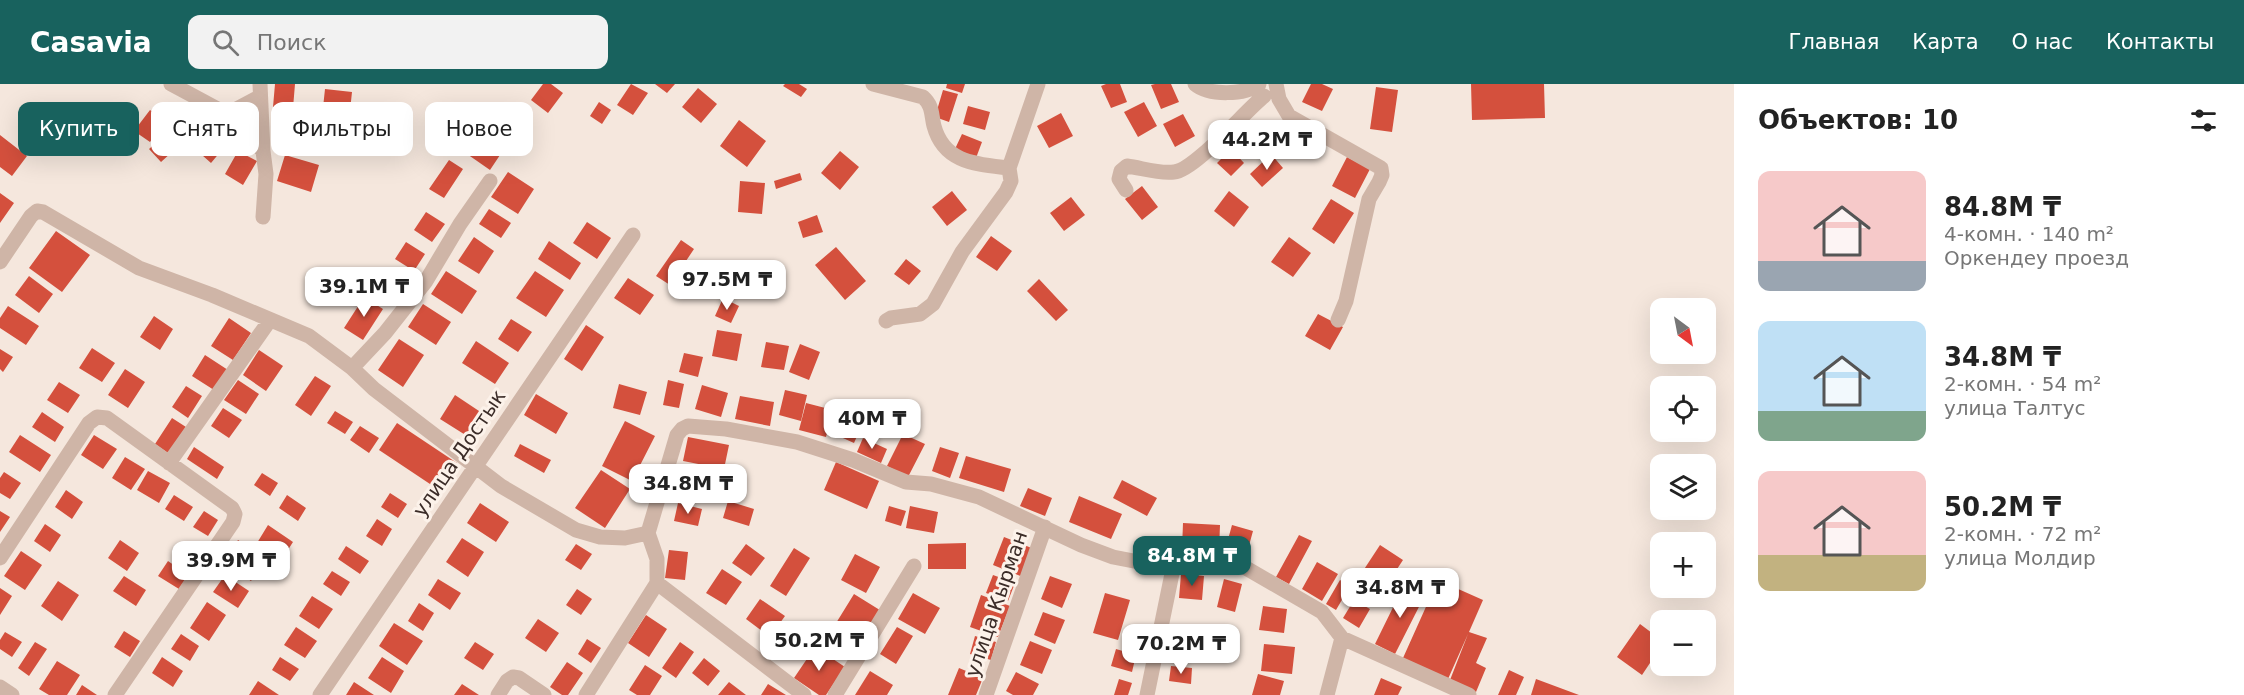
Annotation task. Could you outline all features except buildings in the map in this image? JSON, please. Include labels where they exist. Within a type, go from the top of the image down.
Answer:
[{"type":"street","points":[[171,84],[205,102]]},
{"type":"street","points":[[873,84],[923,97],[933,110],[934,126],[939,139],[952,155],[983,164],[1009,168]]},
{"type":"street","points":[[886,321],[891,318],[920,314],[933,303],[962,252],[1006,192],[1011,182],[1009,168],[1038,84]]},
{"type":"street","points":[[1195,84],[1209,92],[1262,90]]},
{"type":"street","points":[[1276,84],[1279,99],[1289,116],[1381,168],[1382,175],[1369,199],[1346,301],[1338,320]]},
{"type":"street","points":[[243,102],[259,90]]},
{"type":"street","points":[[259,90],[266,174],[263,217]]},
{"type":"street","points":[[1126,190],[1119,179],[1121,171],[1127,166],[1168,172],[1184,169],[1220,139],[1251,106],[1262,90]]},
{"type":"street","points":[[259,147],[263,151]]},
{"type":"street","points":[[352,368],[385,333],[426,281],[460,224],[490,182]]},
{"type":"street","points":[[0,262],[31,216],[37,211],[43,212],[139,268],[213,295],[309,336],[501,486],[576,530],[600,537],[625,538],[648,533]]},
{"type":"street","name":"улица Достык","points":[[320,695],[633,235]]},
{"type":"street","points":[[169,463],[270,320]]},
{"type":"street","points":[[0,558],[89,423],[97,417],[107,418],[232,508],[235,514],[233,522],[116,695]]},
{"type":"street","points":[[585,695],[657,583],[657,559],[648,533],[677,435],[688,426],[726,429],[798,442],[853,460],[906,482],[931,484],[979,497],[1081,545],[1113,557],[1149,564],[1218,561],[1239,564],[1322,612],[1342,638],[1469,695]]},
{"type":"street","name":"улица Кырман","points":[[986,695],[1045,527]]},
{"type":"street","points":[[1147,695],[1174,564]]},
{"type":"street","points":[[835,695],[914,566]]},
{"type":"street","points":[[657,583],[804,695]]},
{"type":"street","points":[[1327,695],[1342,638]]},
{"type":"street","points":[[498,695],[507,681],[513,677],[519,678],[544,695]]},
{"type":"street","points":[[0,687],[12,695]]}]
